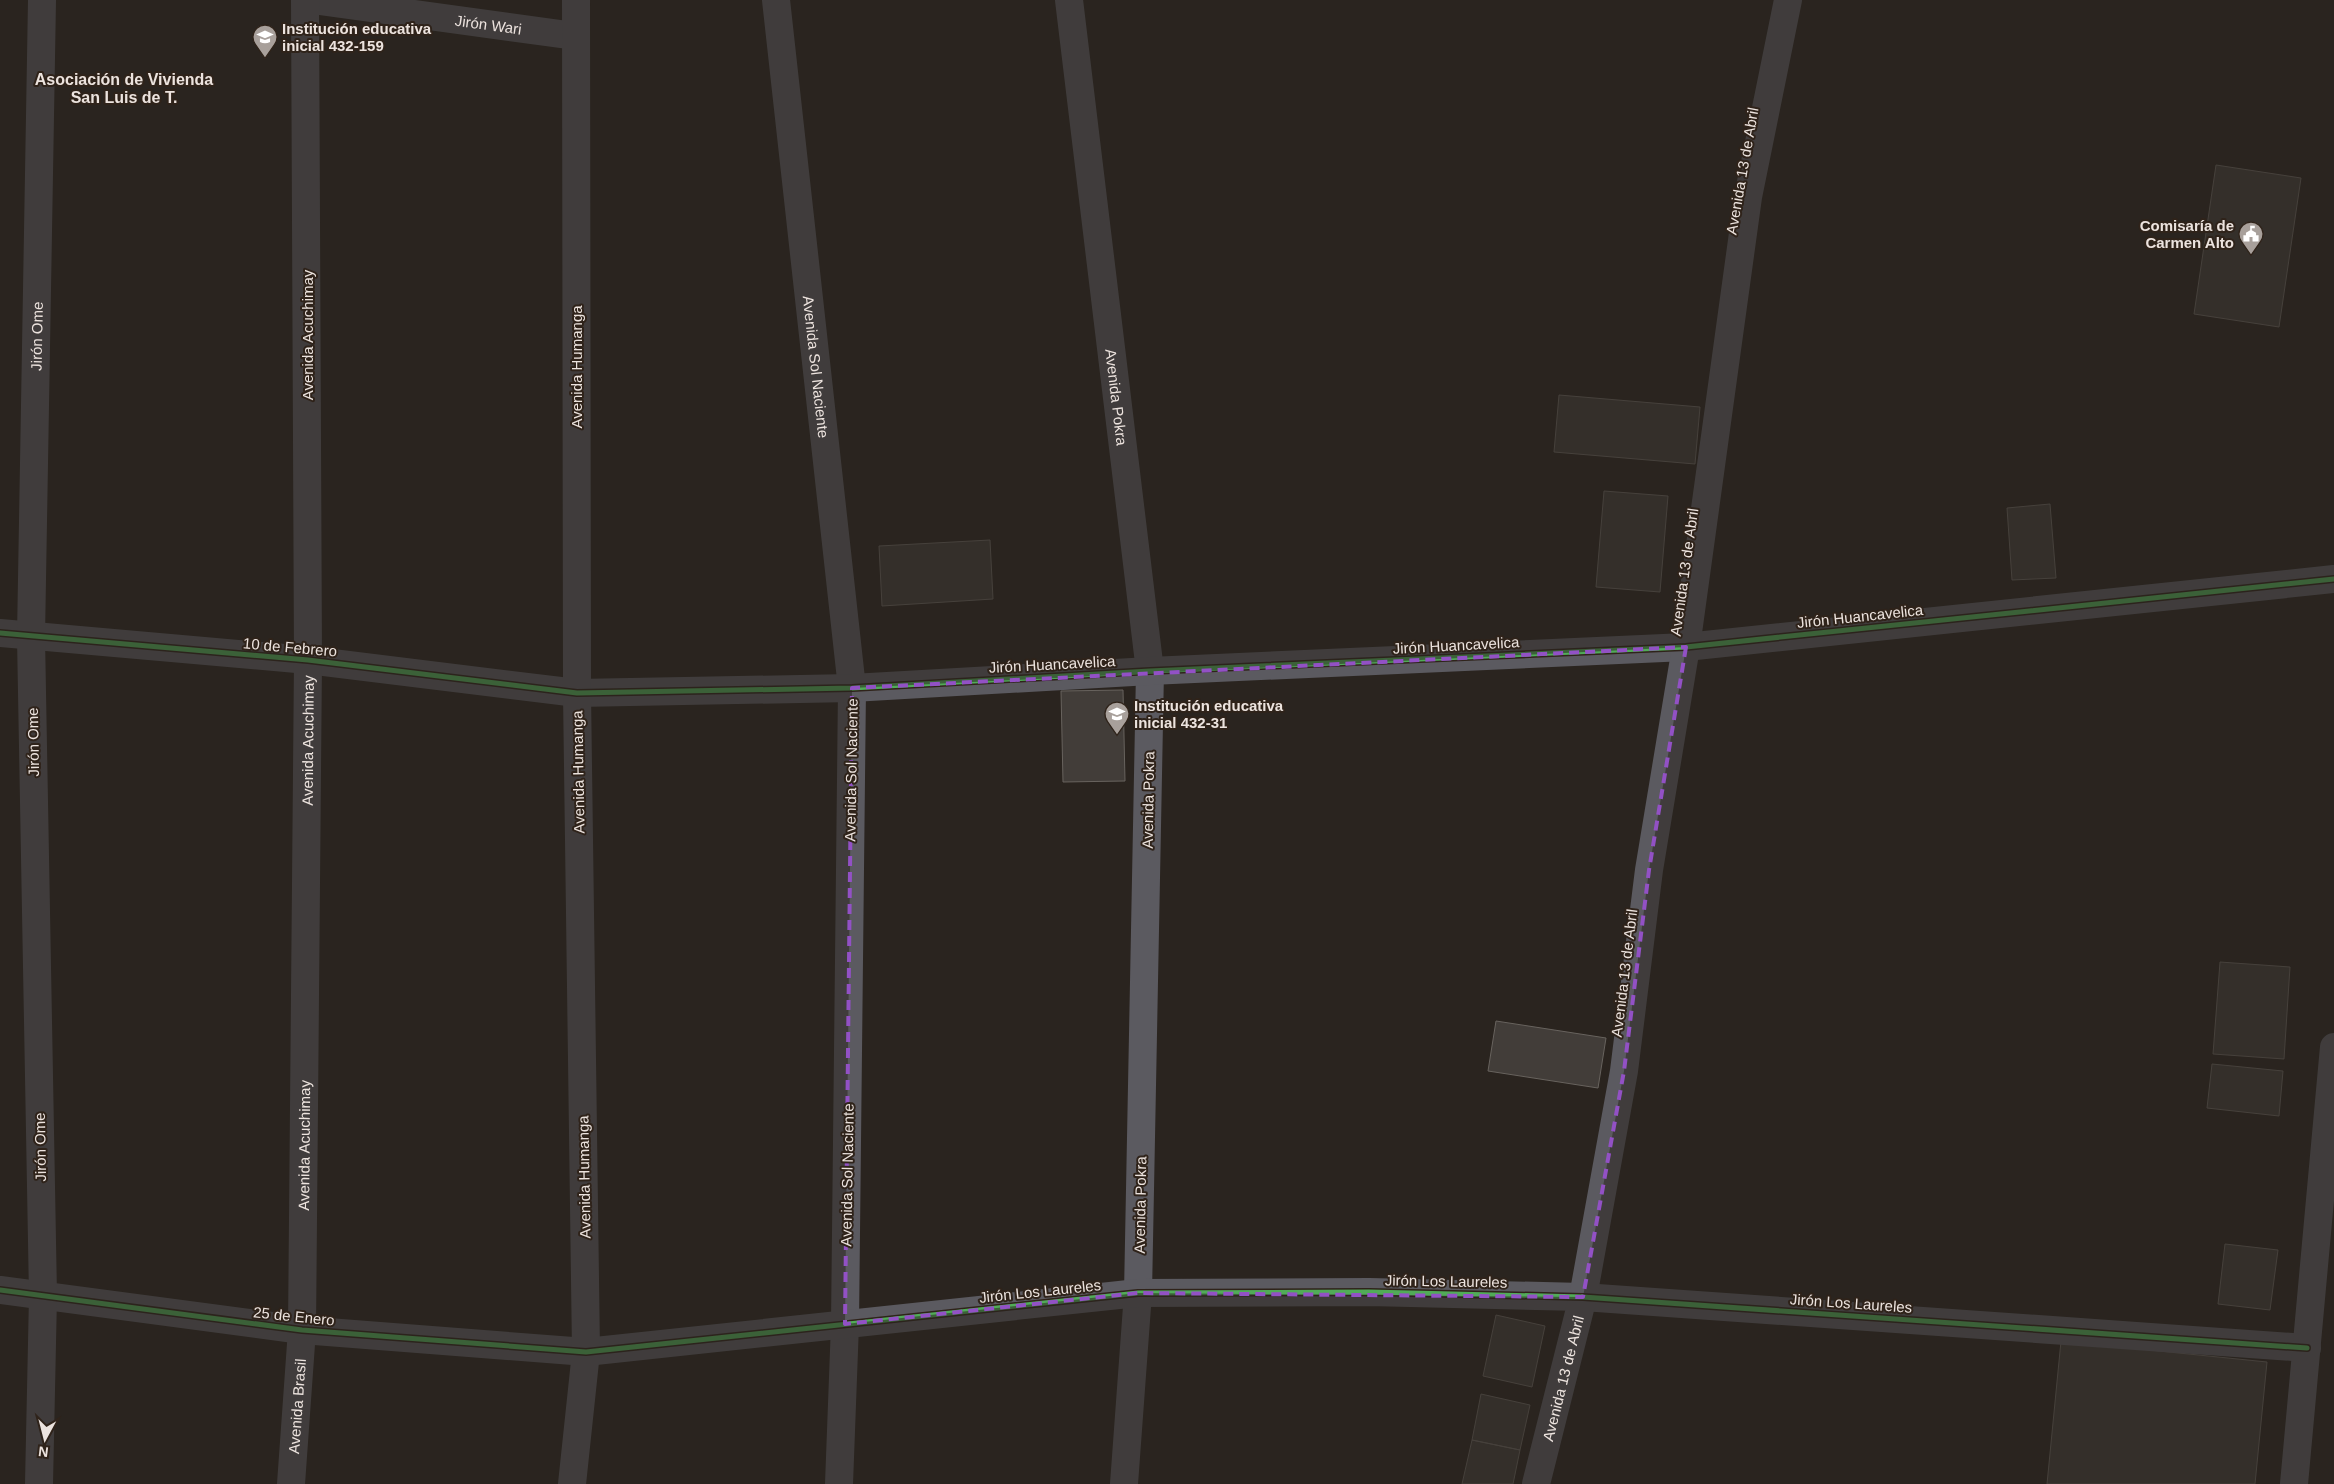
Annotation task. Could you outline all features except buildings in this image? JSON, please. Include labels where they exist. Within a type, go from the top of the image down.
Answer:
[{"type":"street","name":"Jirón Ome","points":[[39,1484],[43,1296],[31,637],[42,0]]},
{"type":"street","name":"Avenida Acuchimay","points":[[302,1330],[308,660],[306,0]]},
{"type":"street","name":"Jirón Wari","points":[[312,0],[575,36]]},
{"type":"street","name":"Avenida Humanga","points":[[572,1484],[586,1352],[577,693],[576,0]]},
{"type":"street","name":"Avenida Sol Naciente","points":[[776,0],[852,688],[845,1324],[838,1484]]},
{"type":"street","name":"Avenida Pokra","points":[[1069,0],[1150,671],[1138,1293],[1124,1484]]},
{"type":"street","name":"Avenida 13 de Abril","points":[[1536,1484],[1583,1297],[1624,1071],[1649,870],[1686,647],[1748,197],[1788,0]]},
{"type":"street","name":"Jirón Huancavelica","points":[[577,693],[852,688],[1150,671],[1686,647],[2334,579]]},
{"type":"street","name":"10 de Febrero","points":[[0,633],[308,660],[577,693]]},
{"type":"street","points":[[2294,1484],[2334,1047]]},
{"type":"street","name":"25 de Enero","points":[[0,1290],[302,1330],[586,1352]]},
{"type":"street","name":"Jirón Los Laureles","points":[[586,1352],[1138,1293],[1369,1292],[1583,1297],[2307,1348]]},
{"type":"street","name":"Avenida Brasil","points":[[291,1484],[302,1330]]},
{"type":"highlighted area","points":[[1686,647],[1649,870],[1624,1071],[1583,1297],[1138,1293],[845,1324],[852,688]]},
{"type":"cycle path","points":[[0,633],[308,660],[577,693],[852,688],[1150,671],[1686,647],[2334,579]]},
{"type":"cycle path","points":[[0,1290],[302,1330],[586,1352],[1138,1293],[1369,1292],[1583,1297],[2307,1348]]},
{"type":"place","name":"Institución educativa inicial 432-159","points":[[265,58]]},
{"type":"place","name":"Comisaría de Carmen Alto","points":[[2251,255]]},
{"type":"place","name":"Institución educativa inicial 432-31","points":[[1117,735]]},
{"type":"district","name":"Asociación de Vivienda San Luis de T.","points":[[124,88]]}]
